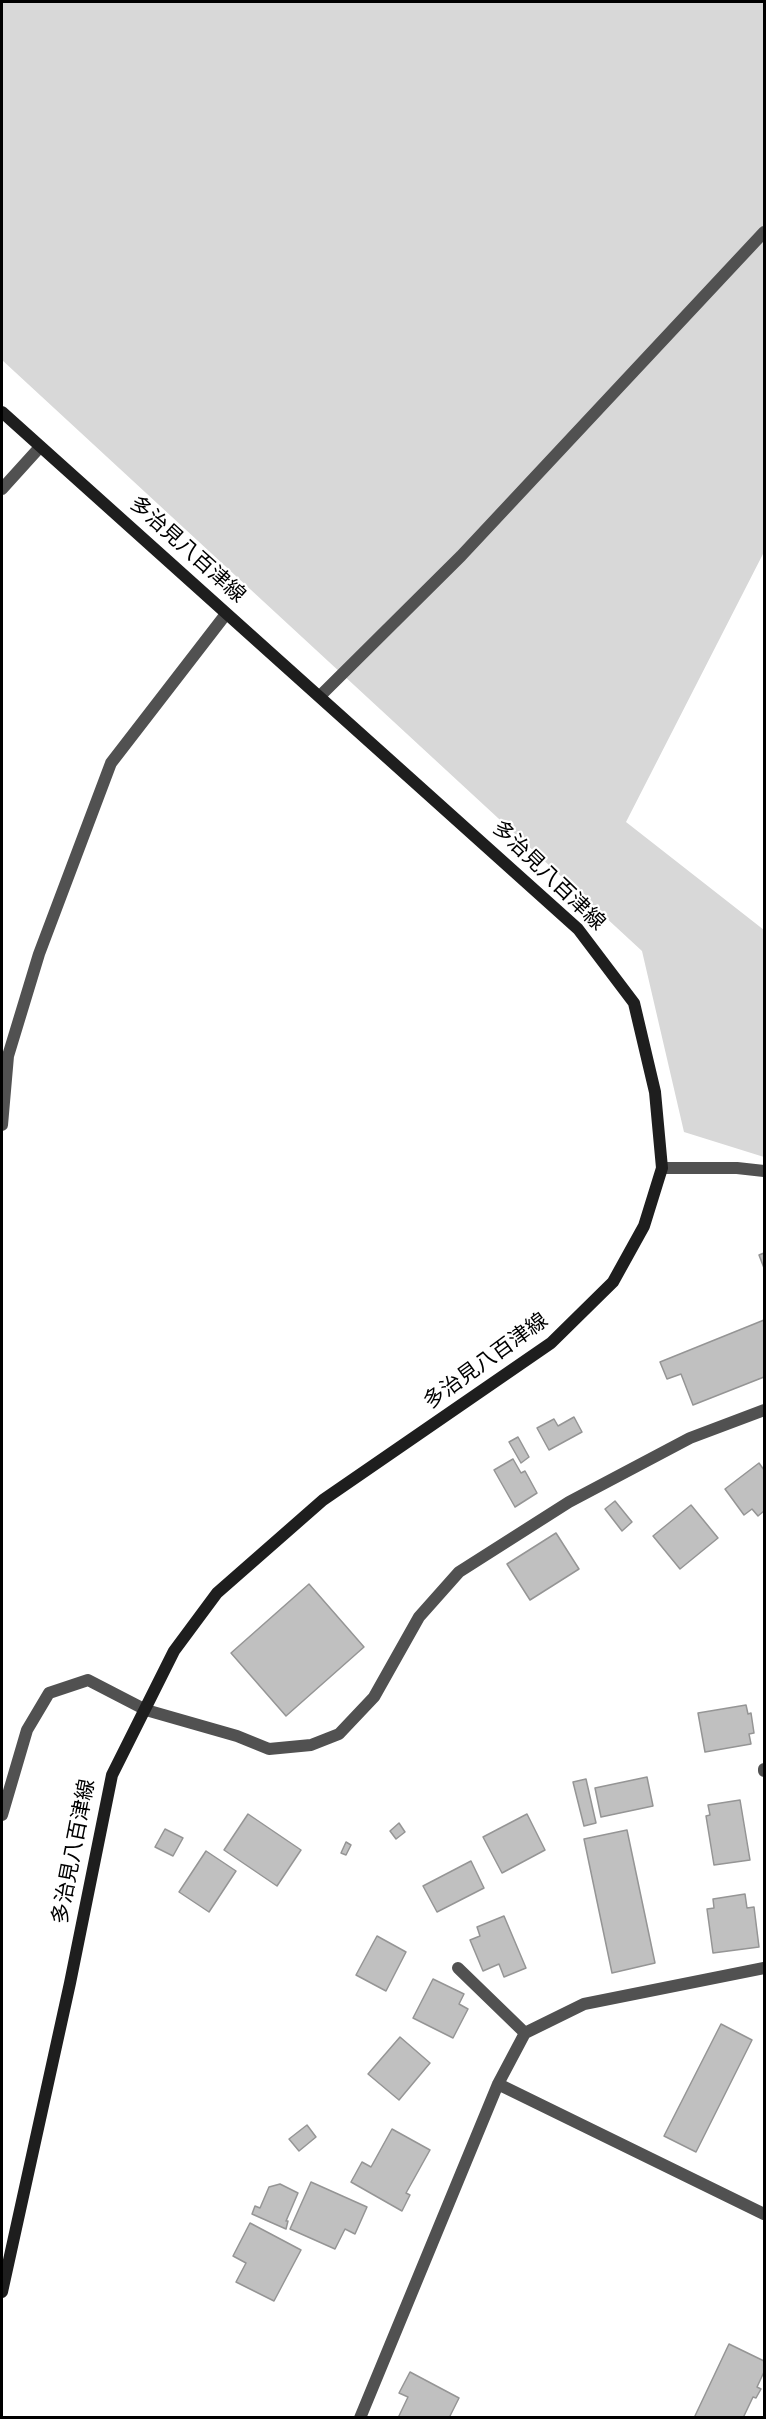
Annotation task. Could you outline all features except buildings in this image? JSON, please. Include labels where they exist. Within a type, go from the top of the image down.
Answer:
[{"type":"main road","name":"多治見八百津線","points":[[2,412],[578,929],[634,1003],[655,1092],[662,1168],[644,1226],[613,1282],[551,1343],[323,1500],[217,1593],[174,1651],[112,1775],[68,1995],[2,2292]]},
{"type":"street","points":[[320,696],[461,556],[765,232]]},
{"type":"street","points":[[2,489],[39,447]]},
{"type":"street","points":[[2,1125],[5,1056],[39,954],[111,763],[226,614]]},
{"type":"street","points":[[662,1168],[737,1168],[765,1171]]},
{"type":"street","points":[[2,1815],[27,1730],[49,1693],[88,1680],[146,1710],[237,1736],[269,1749],[311,1745],[339,1734],[374,1697],[419,1617],[459,1572],[569,1502],[690,1438],[765,1410]]},
{"type":"street","points":[[458,1968],[525,2033]]},
{"type":"street","points":[[360,2418],[498,2084],[525,2033],[584,2004],[765,1968]]},
{"type":"street","points":[[498,2084],[765,2214]]},
{"type":"shaded area","points":[[2,2],[764,2],[764,552],[626,822],[764,930],[764,1157],[684,1132],[642,951],[2,360]]}]
